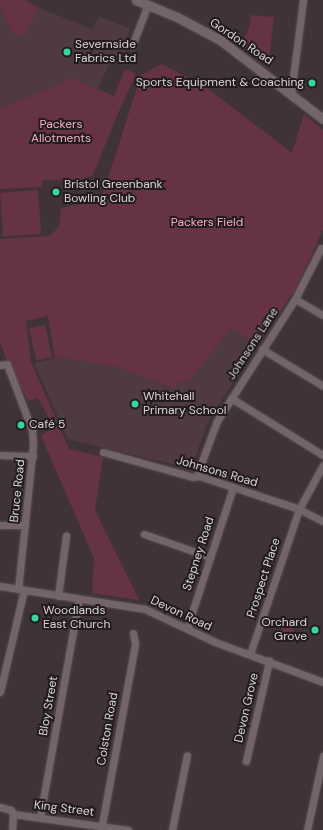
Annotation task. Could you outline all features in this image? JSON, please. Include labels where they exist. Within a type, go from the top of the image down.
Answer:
[{"type":"main road","name":"Gordon Road","points":[[136,0],[177,17],[220,40],[323,119]]},
{"type":"street","points":[[291,93],[303,0]]},
{"type":"street","points":[[132,46],[148,4]]},
{"type":"street","name":"Johnsons Lane","points":[[199,476],[198,472],[210,436],[217,421],[295,298],[322,248]]},
{"type":"street","points":[[295,298],[323,315]]},
{"type":"street","points":[[262,349],[323,386]]},
{"type":"street","name":"Bruce Road","points":[[0,365],[7,364],[20,396],[32,430],[33,456],[21,590],[8,661],[0,692]]},
{"type":"street","points":[[231,398],[323,455]]},
{"type":"street","name":"Johnsons Road","points":[[103,452],[193,477],[199,476],[299,509],[323,521]]},
{"type":"street","points":[[0,455],[33,456]]},
{"type":"street","name":"Prospect Place","points":[[250,654],[299,509],[323,465]]},
{"type":"street","name":"Stepney Road","points":[[187,628],[233,487]]},
{"type":"street","points":[[0,525],[26,525]]},
{"type":"street","points":[[144,534],[210,557]]},
{"type":"street","points":[[58,596],[62,545],[66,536]]},
{"type":"street","name":"Devon Road","points":[[0,586],[145,608],[215,642],[323,682]]},
{"type":"street","name":"Bloy Street","points":[[40,817],[79,599]]},
{"type":"street","name":"Colston Road","points":[[101,828],[135,644],[133,632]]},
{"type":"street","points":[[0,659],[8,661]]},
{"type":"street","name":"Devon Grove","points":[[246,761],[269,661]]},
{"type":"street","points":[[172,830],[186,756]]},
{"type":"street","points":[[307,830],[323,756]]},
{"type":"street","name":"King Street","points":[[0,807],[11,810],[13,814],[40,817],[101,828],[128,830]]},
{"type":"street","points":[[12,830],[13,814]]},
{"type":"shaded area","points":[[0,6],[12,33],[24,37],[39,8],[93,29],[99,16],[130,29],[125,42],[127,51],[112,58],[98,89],[72,78],[0,109]]},
{"type":"shaded area","name":"Whitehall Primary School","points":[[231,328],[258,344],[208,421],[192,466],[189,468],[68,439],[34,363],[60,357],[117,367],[176,389],[178,382],[188,381]]},
{"type":"green space","points":[[0,0],[25,0],[39,8],[24,37],[12,33],[0,6]]},
{"type":"green space","points":[[251,15],[274,17],[268,67],[240,46],[249,28]]},
{"type":"green space","name":"Packers Field","points":[[162,64],[208,89],[292,153],[304,114],[323,130],[323,230],[295,290],[258,344],[231,328],[188,382],[178,382],[176,389],[117,367],[60,357],[55,358],[48,316],[26,321],[31,362],[69,449],[103,457],[95,510],[139,600],[92,593],[94,558],[41,436],[54,427],[38,398],[28,401],[7,361],[0,342],[0,239],[49,236],[59,227],[61,208],[101,200],[141,75]]},
{"type":"green space","name":"Packers Allotments","points":[[125,69],[136,74],[93,175],[84,179],[42,180],[43,187],[0,189],[0,109],[72,78],[114,96]]},
{"type":"green space","points":[[38,190],[41,234],[3,237],[0,193]]},
{"type":"green space","points":[[45,325],[52,357],[36,361],[29,328]]},
{"type":"green space","points":[[283,625],[294,629],[290,641],[279,637]]},
{"type":"place","name":"Severnside Fabrics Ltd","points":[[67,52]]},
{"type":"place","name":"Sports Equipment & Coaching","points":[[312,83]]},
{"type":"place","name":"Bristol Greenbank Bowling Club","points":[[56,192]]},
{"type":"place","name":"Whitehall Primary School","points":[[135,404]]},
{"type":"place","name":"Café 5","points":[[21,425]]},
{"type":"place","name":"Woodlands East Church","points":[[35,618]]},
{"type":"place","name":"Orchard Grove","points":[[315,630]]}]
